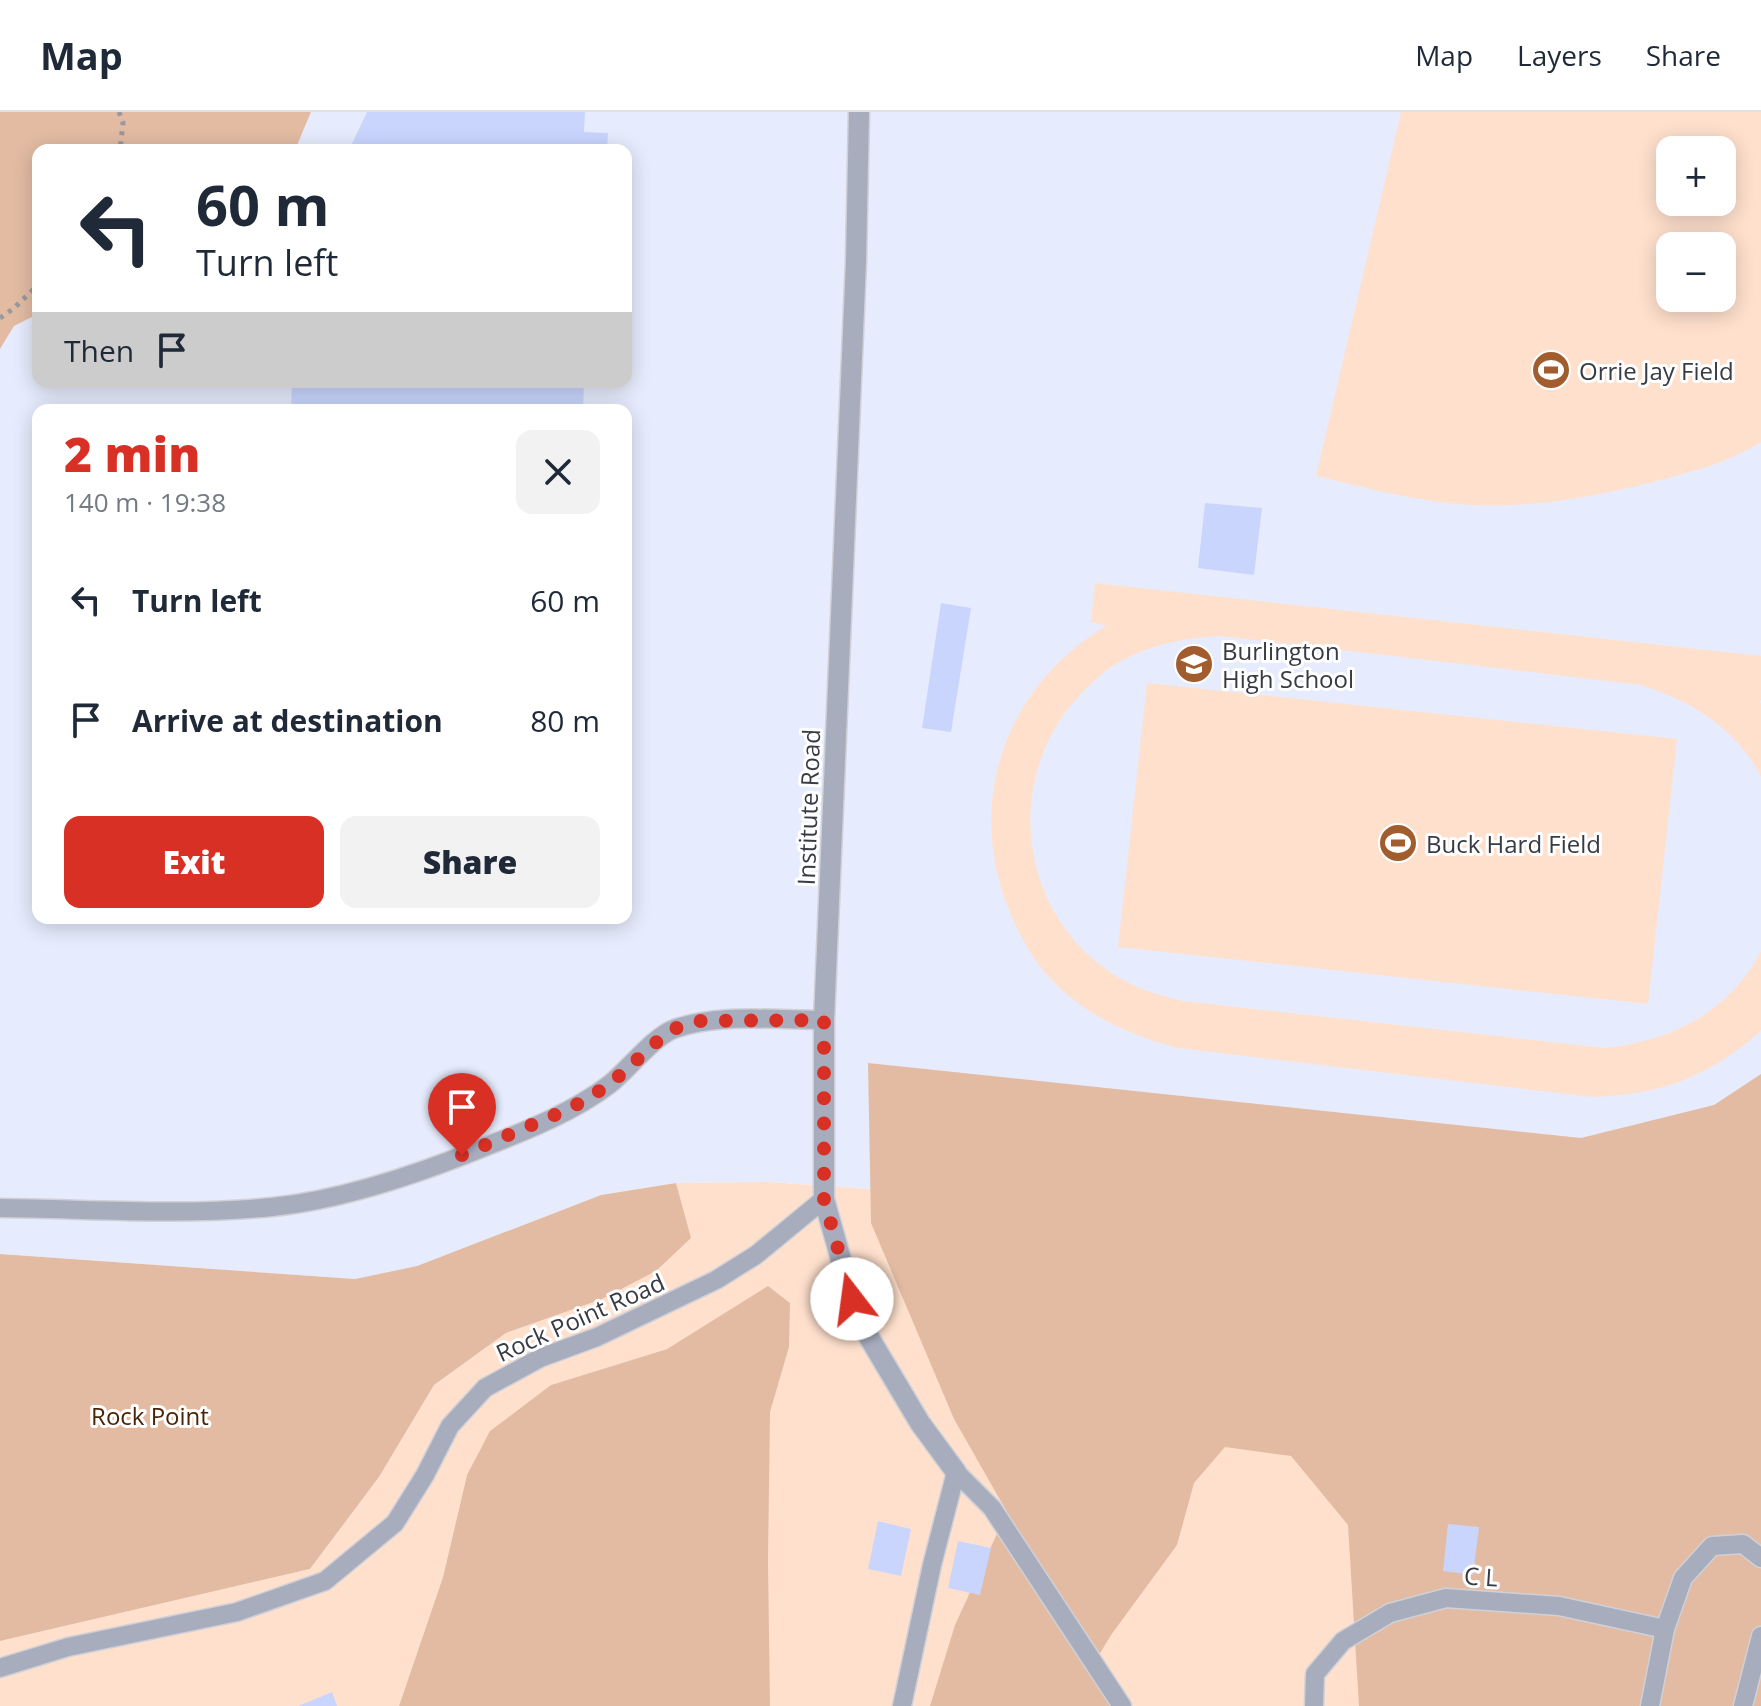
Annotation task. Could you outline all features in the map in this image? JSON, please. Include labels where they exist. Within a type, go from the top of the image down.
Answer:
[{"type":"street","name":"Institute Road","points":[[859,112],[856,277],[824,1020],[824,1199],[852,1299],[870,1339],[920,1423],[956,1472]]},
{"type":"lane","points":[[0,1208],[200,1210],[273,1207],[326,1198],[487,1146],[571,1108],[609,1085],[670,1030],[700,1021],[824,1020]]},
{"type":"lane","name":"Rock Point Road","points":[[0,1668],[82,1644],[237,1612],[325,1581],[395,1523],[425,1475],[450,1426],[485,1388],[540,1358],[597,1337],[716,1280],[756,1255],[824,1199]]},
{"type":"lane","points":[[902,1706],[932,1565],[956,1472]]},
{"type":"lane","points":[[956,1472],[992,1508],[1122,1706]]},
{"type":"lane","points":[[1650,1706],[1665,1629],[1683,1578],[1712,1546],[1743,1544],[1761,1558]]},
{"type":"lane","name":"C L","points":[[1314,1706],[1315,1674],[1343,1641],[1390,1613],[1446,1598],[1559,1606],[1665,1629]]},
{"type":"lane","points":[[1743,1706],[1761,1636]]},
{"type":"path","points":[[119,112],[123,123],[121,144]]},
{"type":"path","points":[[0,318],[32,290]]},
{"type":"shaded area","name":"Burlington High School","points":[[311,112],[1761,112],[1761,1252],[770,1182],[676,1183],[601,1195],[417,1266],[355,1279],[0,1254],[0,349],[14,326],[32,317],[32,388],[632,388],[632,144],[298,144]]},
{"type":"shaded area","name":"Orrie Jay Field","points":[[1401,112],[1761,112],[1761,442],[1695,471],[1602,494],[1551,502],[1473,505],[1381,491],[1316,476]]},
{"type":"shaded area","points":[[1095,583],[1761,656],[1761,777],[1739,744],[1710,719],[1677,699],[1641,685],[1221,636],[1167,644],[1128,657],[1092,683],[1055,728],[1039,764],[1031,802],[1032,841],[1040,879],[1055,914],[1079,946],[1110,972],[1145,990],[1183,1001],[1604,1048],[1652,1039],[1696,1020],[1733,991],[1761,951],[1761,1031],[1703,1072],[1683,1080],[1640,1092],[1592,1097],[1178,1048],[1132,1033],[1089,1011],[1047,975],[1022,938],[998,875],[992,833],[993,792],[1002,753],[1018,716],[1041,682],[1070,652],[1106,626],[1091,622]]},
{"type":"shaded area","name":"Buck Hard Field","points":[[1147,683],[1677,739],[1648,1004],[1118,947]]},
{"type":"shaded area","points":[[770,1182],[1761,1252],[1761,1706],[751,1706],[766,1288],[667,1349],[551,1385],[467,1475],[443,1577],[399,1706],[0,1706],[0,1641],[310,1569],[379,1477],[434,1385],[506,1333],[602,1299],[690,1238],[676,1183]]},
{"type":"green space","points":[[0,112],[311,112],[298,144],[32,144],[32,317],[14,326],[0,349]]},
{"type":"green space","points":[[868,1063],[1581,1138],[1714,1105],[1761,1074],[1761,1706],[1359,1706],[1348,1525],[1291,1456],[1225,1447],[1194,1483],[1177,1545],[1111,1635],[1093,1665],[1115,1706],[930,1706],[955,1625],[1007,1512],[954,1419],[871,1223]]},
{"type":"green space","name":"Rock Point","points":[[676,1183],[691,1238],[656,1271],[602,1299],[506,1333],[434,1385],[379,1477],[310,1569],[0,1641],[0,1254],[355,1279],[417,1266],[601,1195]]},
{"type":"green space","points":[[768,1286],[790,1303],[789,1347],[770,1412],[770,1706],[399,1706],[443,1577],[467,1475],[490,1431],[551,1385],[667,1349]]},
{"type":"building","points":[[367,112],[585,112],[584,132],[608,133],[607,144],[352,144]]},
{"type":"building","points":[[292,388],[584,388],[583,404],[291,404]]},
{"type":"building","points":[[1205,503],[1262,508],[1254,575],[1198,568]]},
{"type":"building","points":[[941,603],[971,608],[951,732],[922,728]]},
{"type":"building","points":[[878,1521],[911,1529],[901,1576],[868,1569]]},
{"type":"building","points":[[1448,1524],[1479,1527],[1473,1575],[1443,1571]]},
{"type":"building","points":[[958,1541],[991,1548],[980,1595],[948,1588]]},
{"type":"building","points":[[332,1692],[337,1706],[298,1706]]},
{"type":"place","name":"Orrie Jay Field","points":[[1551,370]]},
{"type":"place","name":"Burlington High School","points":[[1194,664]]},
{"type":"place","name":"Buck Hard Field","points":[[1398,843]]},
{"type":"route","points":[[462,1155],[571,1108],[609,1085],[670,1030],[700,1021],[824,1020],[824,1199],[852,1299]]}]
